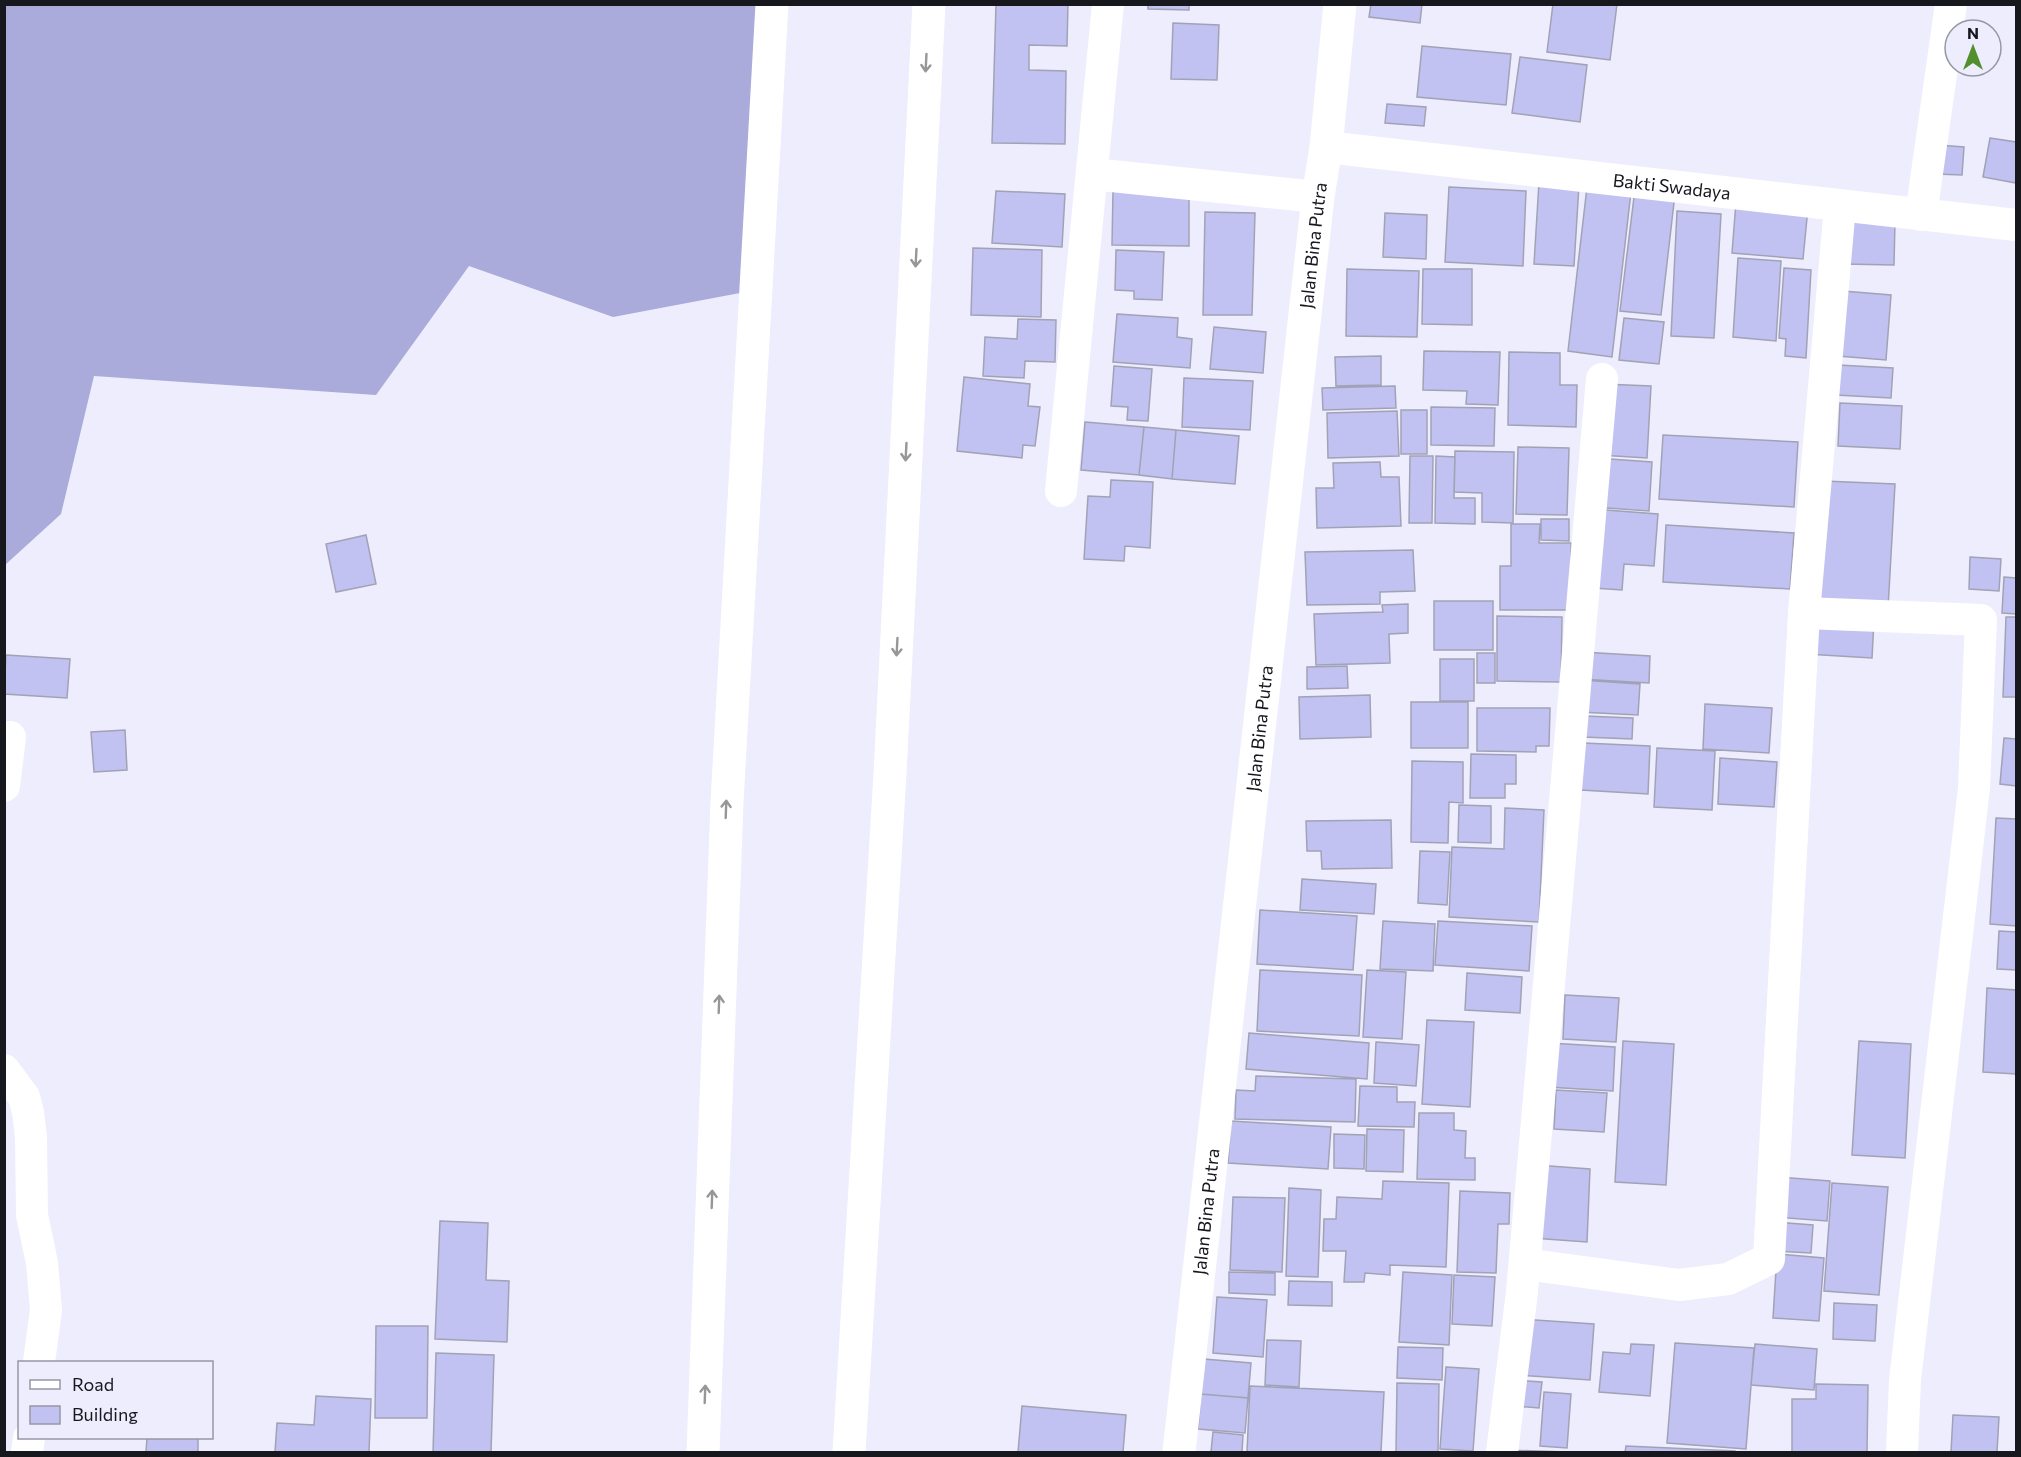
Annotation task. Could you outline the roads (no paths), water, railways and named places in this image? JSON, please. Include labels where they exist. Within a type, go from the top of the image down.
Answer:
[{"type":"main road","points":[[703,1452],[727,802],[772,4]]},
{"type":"main road","points":[[849,1452],[890,774],[929,4]]},
{"type":"main road","name":"Jalan Bina Putra","points":[[1179,1452],[1318,197],[1326,147],[1340,4]]},
{"type":"street","points":[[1061,491],[1108,4]]},
{"type":"street","points":[[1921,215],[1951,4]]},
{"type":"street","name":"Bakti Swadaya","points":[[1326,147],[2016,225]]},
{"type":"street","points":[[1092,174],[1318,197]]},
{"type":"street","points":[[1525,1264],[1679,1285],[1728,1279],[1769,1259],[1804,613],[1840,206]]},
{"type":"street","points":[[1502,1452],[1525,1264],[1602,379]]},
{"type":"street","points":[[1804,613],[1981,620],[1974,788],[1905,1380],[1902,1452]]},
{"type":"street","points":[[4,786],[10,737]]},
{"type":"street","points":[[4,1070],[24,1097],[28,1112],[31,1137],[32,1215],[42,1263],[46,1310],[39,1361]]}]
